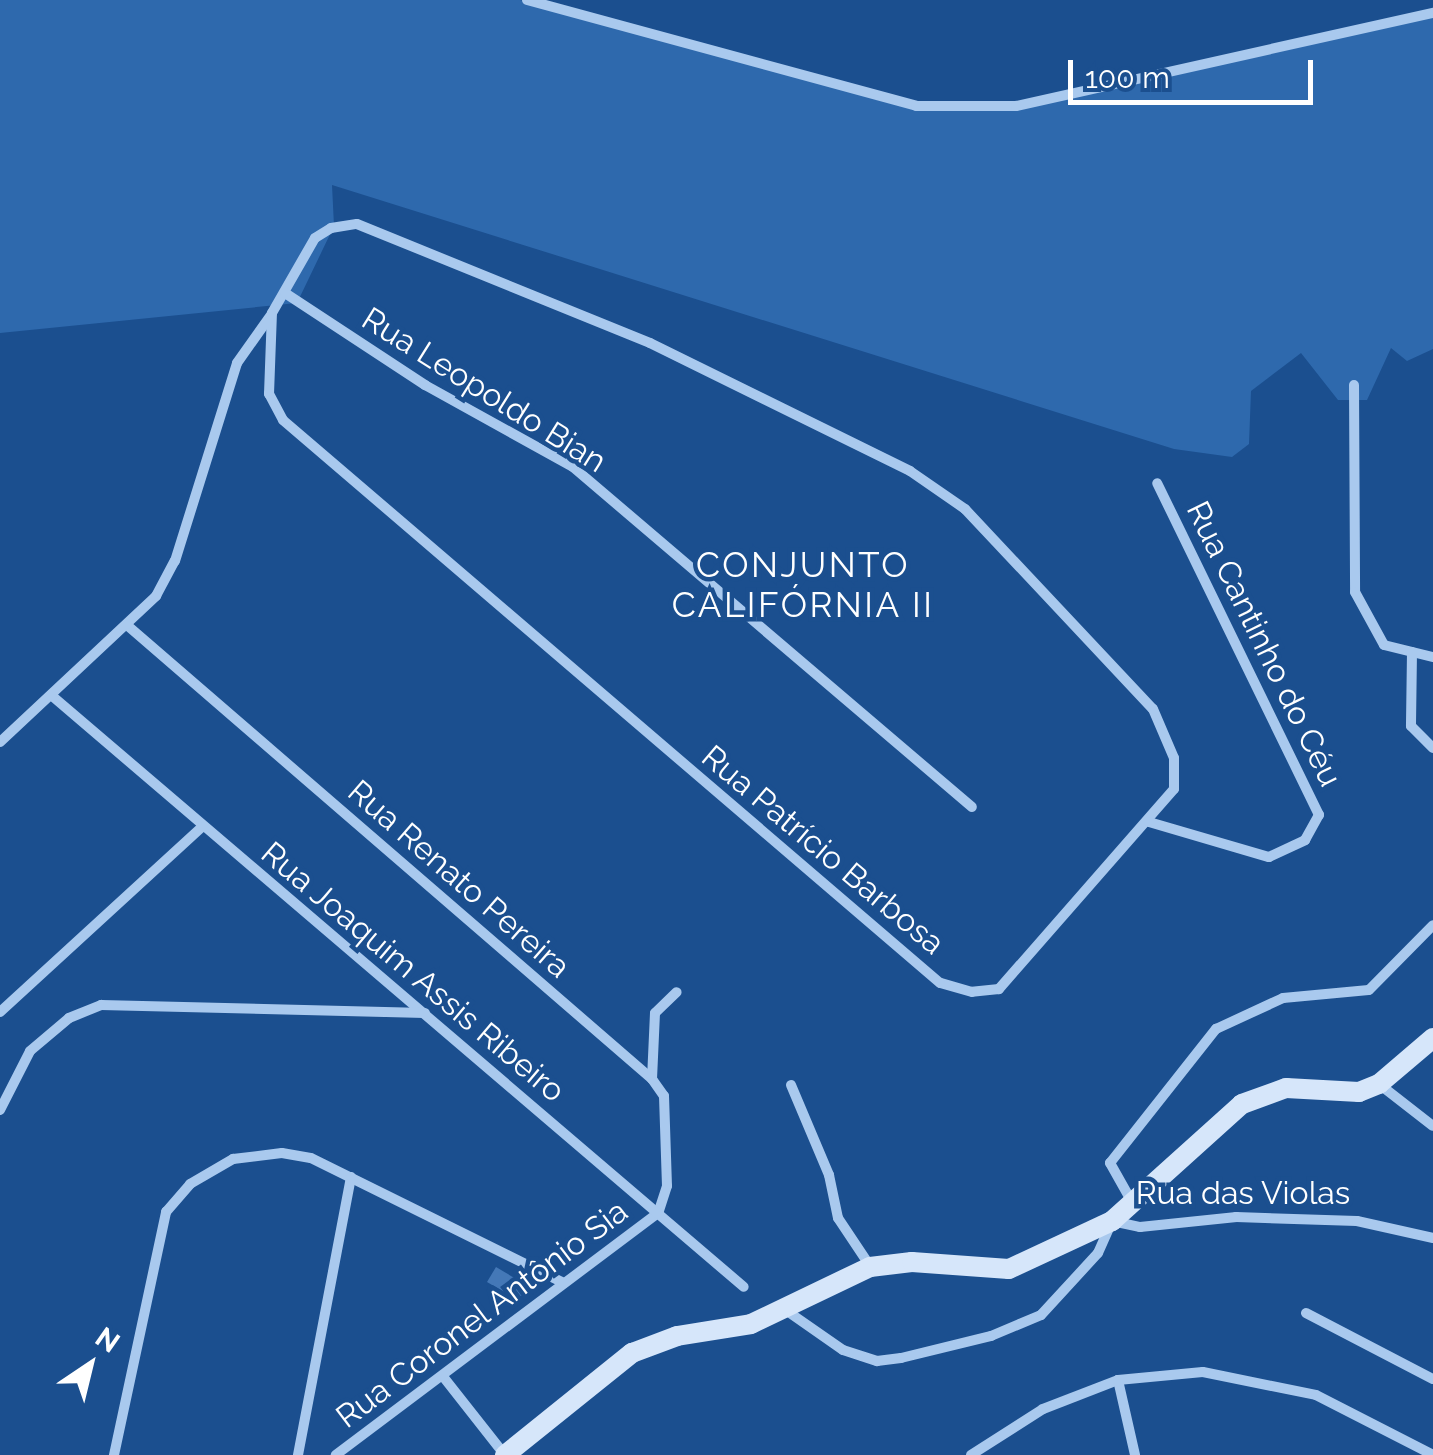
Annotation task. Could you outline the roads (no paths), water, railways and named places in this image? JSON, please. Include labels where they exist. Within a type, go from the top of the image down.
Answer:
[{"type":"street","points":[[528,0],[916,106],[1016,106],[1433,13]]},
{"type":"street","name":"Rua Patrício Barbosa","points":[[358,224],[650,342],[910,471],[965,509],[1154,709],[1174,758],[1174,789],[999,989],[972,992],[940,983],[283,420],[269,394],[272,313],[285,293],[315,238],[331,228],[358,224]]},
{"type":"street","name":"Rua Leopoldo Bian","points":[[285,293],[425,385],[573,467],[972,808]]},
{"type":"street","points":[[0,742],[128,626],[175,560],[237,363],[272,313]]},
{"type":"street","points":[[1354,385],[1355,592],[1384,644],[1433,658]]},
{"type":"street","name":"Rua Cantinho do Céu","points":[[1148,822],[1268,856],[1305,840],[1319,814],[1157,483]]},
{"type":"street","name":"Rua Renato Pereira","points":[[128,626],[652,1078],[664,1096],[670,1132],[667,1186],[658,1213]]},
{"type":"street","points":[[1412,652],[1411,726],[1433,748]]},
{"type":"street","name":"Rua Joaquim Assis Ribeiro","points":[[51,695],[744,1287]]},
{"type":"street","points":[[0,1012],[202,827]]},
{"type":"street","points":[[1132,1202],[1110,1163],[1216,1029],[1271,1001],[1369,990],[1433,924]]},
{"type":"street","points":[[652,1078],[655,1014],[677,992]]},
{"type":"street","points":[[0,1110],[30,1051],[69,1018],[101,1005],[426,1013]]},
{"type":"street","points":[[1433,1038],[1379,1084],[1433,1126]]},
{"type":"street","name":"Rua das Violas","points":[[504,1454],[632,1353],[787,1311],[870,1267],[912,1262],[1009,1269],[1112,1221],[1242,1104],[1286,1088],[1360,1092],[1379,1084]]},
{"type":"street","points":[[792,1085],[829,1175],[838,1218],[870,1267]]},
{"type":"street","points":[[114,1455],[158,1235],[178,1197],[215,1168],[256,1153],[311,1158],[564,1283]]},
{"type":"street","points":[[298,1455],[351,1176]]},
{"type":"street","name":"Rua Coronel Antônio Sia","points":[[336,1455],[445,1379],[658,1213]]},
{"type":"street","name":"Rua das Violas","points":[[1112,1221],[1140,1226],[1236,1217],[1357,1221],[1433,1238]]},
{"type":"street","points":[[787,1311],[843,1350],[877,1360],[991,1336],[1041,1315],[1066,1293],[1098,1253],[1112,1221]]},
{"type":"street","points":[[1306,1312],[1433,1379]]},
{"type":"street","points":[[972,1455],[1043,1409],[1118,1380],[1203,1372],[1316,1395],[1433,1455]]},
{"type":"street","points":[[445,1379],[504,1454]]},
{"type":"street","points":[[1118,1380],[1135,1455]]},
{"type":"district","name":"CONJUNTO CALIFÓRNIA II","points":[[803,585]]}]
